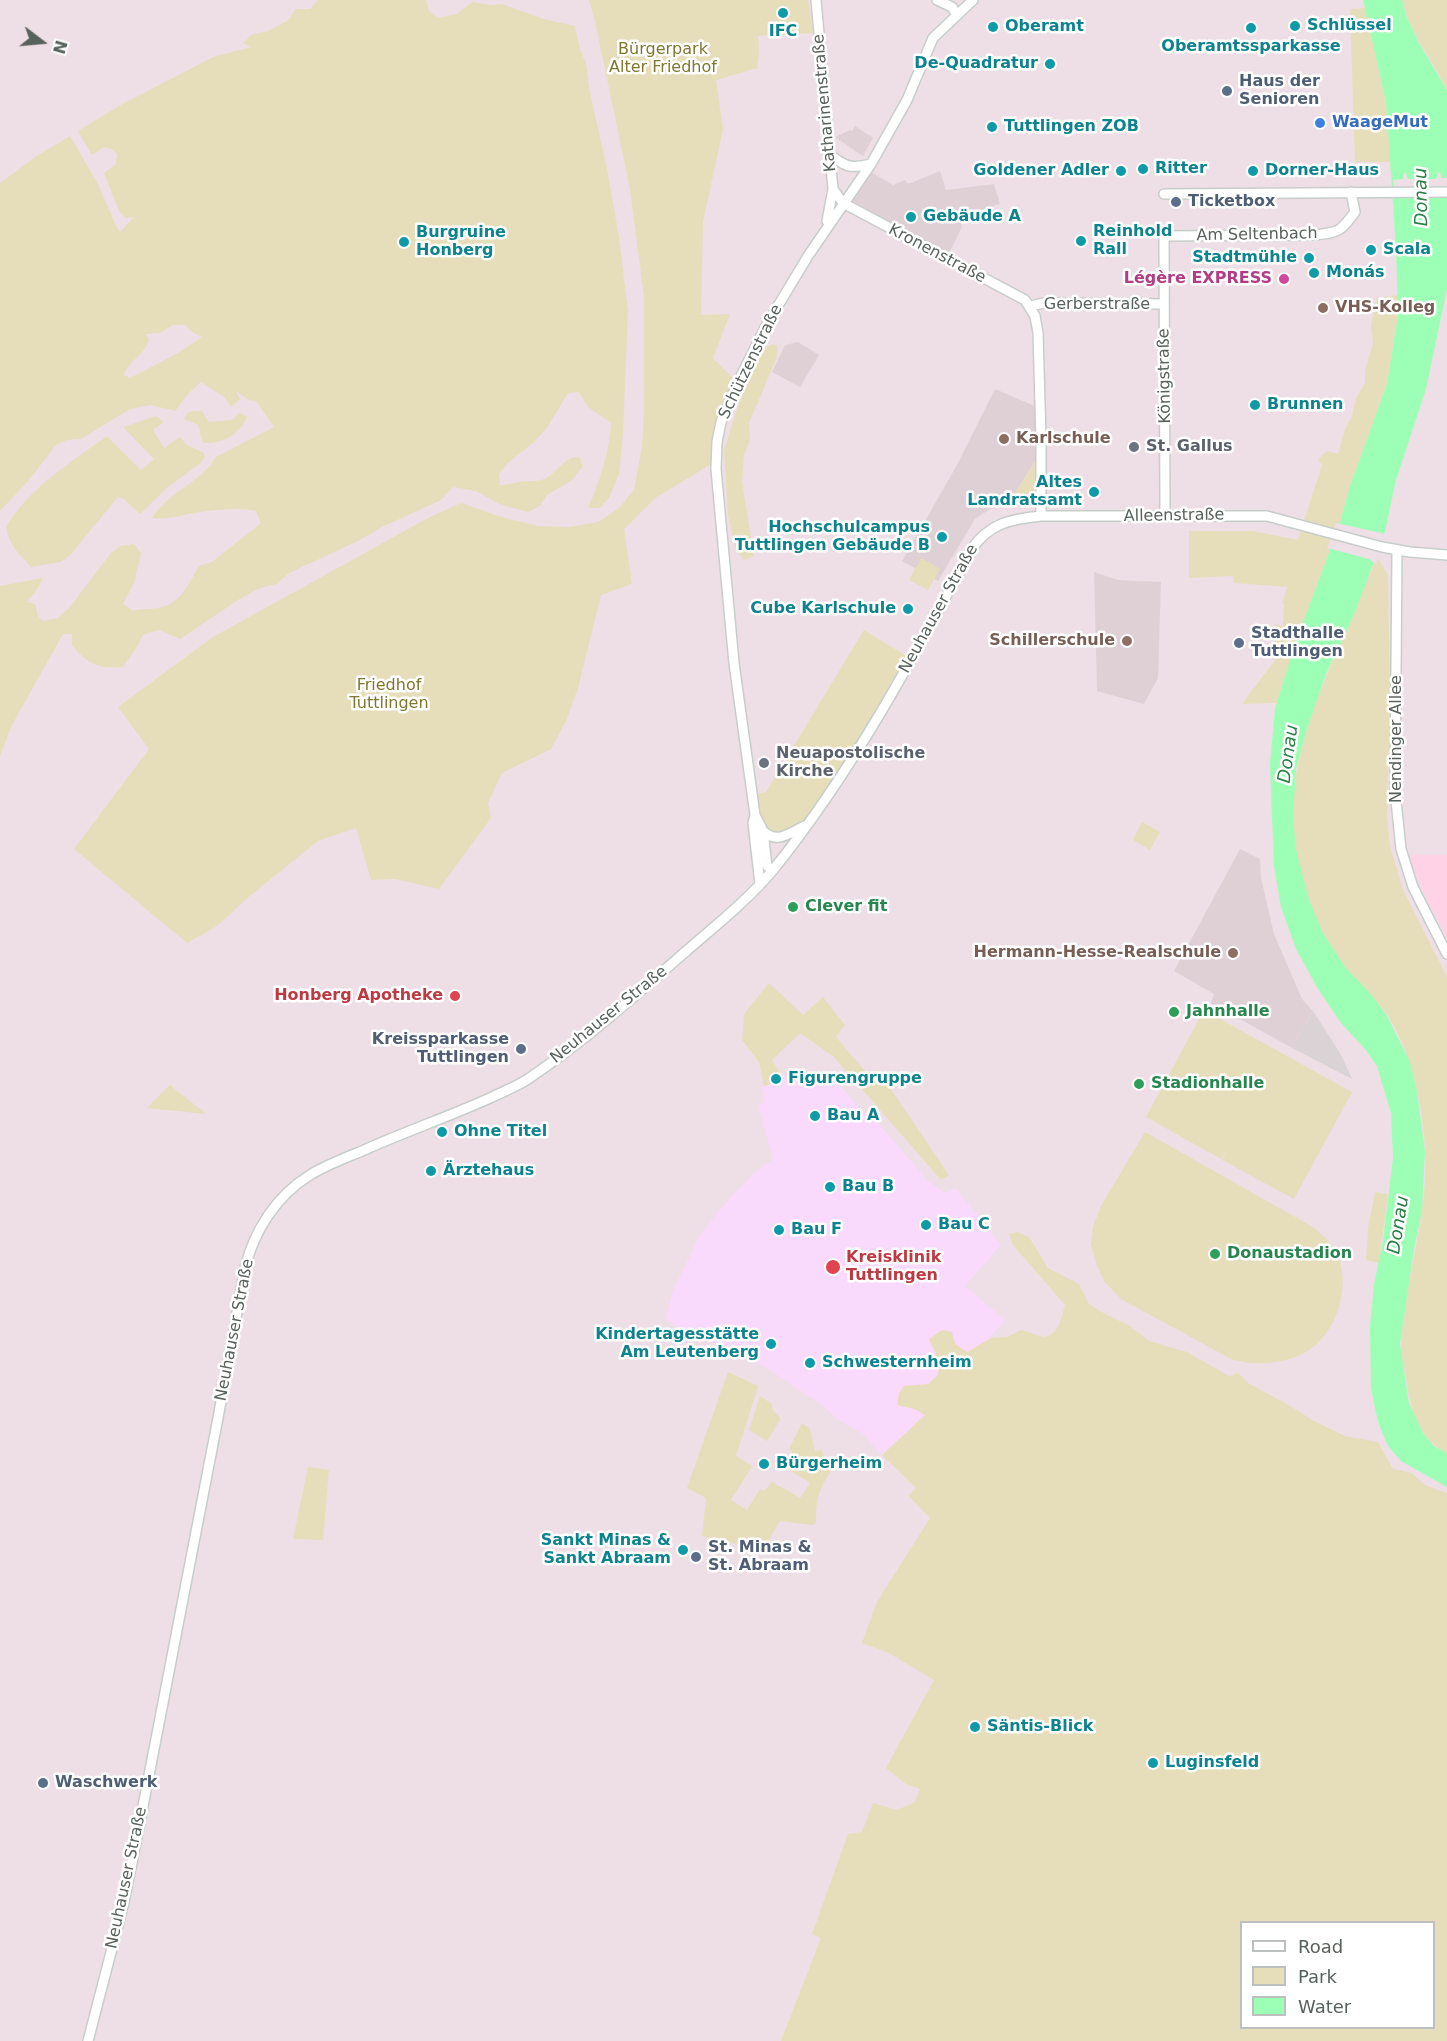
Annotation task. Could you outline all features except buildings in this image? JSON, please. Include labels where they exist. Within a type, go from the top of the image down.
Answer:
[{"type":"street","name":"Katharinenstraße","points":[[816,0],[828,153],[833,189],[843,203]]},
{"type":"street","points":[[937,0],[952,7],[957,15]]},
{"type":"street","name":"Schützenstraße","points":[[760,884],[754,815],[734,663],[716,469],[717,442],[721,422],[772,316],[825,229],[871,164],[907,100],[933,38],[973,0]]},
{"type":"street","points":[[828,153],[847,166],[871,164]]},
{"type":"street","points":[[825,229],[833,189]]},
{"type":"street","name":"Am Seltenbach","points":[[1164,236],[1331,234],[1342,230],[1355,212],[1351,192]]},
{"type":"street","points":[[1164,194],[1447,192]]},
{"type":"street","name":"Kronenstraße","points":[[843,203],[954,264],[1020,297],[1030,306]]},
{"type":"street","name":"Königstraße","points":[[1164,236],[1165,516]]},
{"type":"street","name":"Gerberstraße","points":[[1030,306],[1044,303],[1163,304]]},
{"type":"street","points":[[1030,306],[1035,316],[1038,333],[1041,516]]},
{"type":"street","name":"Alleenstraße","points":[[1041,516],[1267,516],[1382,547],[1447,555]]},
{"type":"street","name":"Neuhauser Straße","points":[[88,2041],[124,1902],[245,1268],[259,1228],[284,1196],[311,1174],[525,1081],[563,1054],[666,969],[760,884],[806,826],[868,734],[977,541],[991,529],[1003,523],[1041,516]]},
{"type":"street","name":"Nendinger Allee","points":[[1397,550],[1395,791],[1401,849],[1413,886],[1447,954]]},
{"type":"street","name":"Schützenstraße","points":[[754,815],[763,831],[767,866],[773,870]]},
{"type":"street","points":[[763,831],[778,839],[806,826]]},
{"type":"shaded area","points":[[855,126],[873,138],[863,156],[835,137],[852,131]]},
{"type":"shaded area","points":[[869,171],[893,185],[905,180],[908,184],[940,171],[946,190],[994,184],[1000,204],[958,217],[962,227],[948,255],[854,202],[852,199]]},
{"type":"shaded area","points":[[798,342],[819,355],[800,387],[772,372],[785,345]]},
{"type":"shaded area","name":"Karlschule","points":[[995,389],[1037,407],[1037,458],[1009,503],[990,509],[975,519],[938,581],[902,561],[957,465]]},
{"type":"shaded area","name":"Schillerschule","points":[[1094,572],[1118,580],[1161,582],[1158,678],[1144,704],[1097,691]]},
{"type":"shaded area","name":"Hermann-Hesse-Realschule","points":[[1240,849],[1260,859],[1261,878],[1274,934],[1302,999],[1313,1011],[1292,1048],[1211,1003],[1214,994],[1174,971]]},
{"type":"shaded area","points":[[1408,855],[1447,855],[1447,937],[1426,898]]},
{"type":"shaded area","points":[[1313,1011],[1340,1053],[1352,1079],[1292,1048]]},
{"type":"shaded area","name":"Kreisklinik Tuttlingen","points":[[780,1074],[802,1082],[816,1075],[832,1076],[867,1117],[880,1125],[928,1181],[945,1193],[956,1188],[1001,1245],[965,1286],[1005,1320],[920,1421],[882,1455],[863,1434],[840,1421],[822,1405],[773,1372],[743,1355],[674,1326],[666,1318],[673,1290],[701,1233],[753,1174],[773,1159],[758,1105],[765,1102],[761,1087],[775,1083]]},
{"type":"green space","points":[[318,0],[426,0],[429,11],[438,18],[457,14],[472,2],[502,4],[544,19],[575,26],[586,64],[607,169],[619,237],[628,311],[619,474],[609,498],[599,508],[588,508],[603,467],[611,423],[588,407],[579,392],[568,393],[547,428],[499,474],[500,485],[541,480],[552,474],[569,459],[579,457],[583,466],[572,480],[547,495],[540,506],[528,512],[499,504],[476,491],[453,487],[441,500],[289,573],[277,584],[260,588],[241,598],[180,639],[159,630],[143,635],[123,667],[100,666],[88,661],[72,645],[72,634],[63,634],[12,725],[0,756],[0,586],[43,578],[27,602],[35,604],[38,616],[43,621],[58,618],[69,608],[111,553],[120,546],[134,544],[141,553],[134,583],[123,604],[133,611],[169,605],[184,591],[199,566],[212,562],[261,523],[256,511],[239,509],[152,518],[158,509],[201,474],[216,457],[274,427],[256,401],[249,400],[236,391],[240,399],[231,407],[224,397],[201,382],[175,411],[151,405],[130,409],[81,439],[67,440],[56,445],[29,480],[0,511],[0,183],[35,157],[70,136],[98,184],[120,232],[134,217],[126,218],[119,211],[104,173],[116,164],[117,154],[104,147],[92,155],[78,131],[119,106],[213,57],[251,47],[243,43],[253,34],[268,31],[287,21],[296,9],[310,9]],"holes":[[[173,325],[185,325],[202,337],[178,353],[130,378],[124,375],[147,344],[149,339],[145,334],[160,333]]]},
{"type":"green space","name":"Friedhof Tuttlingen","points":[[589,0],[808,0],[813,33],[758,36],[757,68],[716,80],[723,129],[703,222],[701,315],[730,314],[713,358],[734,379],[715,427],[713,463],[655,498],[624,529],[632,584],[601,595],[578,688],[566,721],[551,749],[502,773],[488,803],[491,818],[439,889],[395,879],[371,880],[356,828],[318,841],[246,899],[217,926],[187,943],[74,849],[149,749],[118,707],[213,637],[428,518],[461,503],[498,516],[538,526],[569,527],[598,522],[619,508],[634,490],[642,446],[644,412],[644,297],[630,189]]},
{"type":"green space","points":[[1402,0],[1447,0],[1447,90],[1410,24]]},
{"type":"green space","points":[[1365,8],[1386,102],[1391,162],[1355,162],[1350,9]]},
{"type":"green space","points":[[1399,295],[1387,384],[1350,486],[1339,526],[1295,644],[1277,703],[1242,704],[1278,656],[1270,650],[1276,634],[1273,632],[1275,624],[1283,626],[1284,604],[1282,604],[1287,587],[1234,583],[1233,576],[1189,578],[1189,531],[1253,531],[1298,540],[1322,465],[1318,459],[1327,451],[1338,454],[1356,398],[1365,383],[1365,371],[1373,344],[1371,325],[1377,298]]},
{"type":"green space","points":[[773,344],[778,346],[777,357],[749,423],[750,439],[744,456],[742,482],[754,556],[744,560],[736,550],[728,516],[724,450],[740,400],[764,348]]},
{"type":"green space","points":[[202,411],[209,422],[232,420],[240,413],[247,417],[240,429],[229,437],[216,442],[203,443],[198,425],[184,419],[187,413]]},
{"type":"green space","points":[[156,416],[164,422],[153,430],[164,448],[180,437],[187,445],[204,453],[205,457],[201,463],[168,487],[140,514],[124,499],[118,497],[70,555],[61,562],[31,567],[15,549],[7,533],[6,527],[15,513],[26,500],[65,466],[107,436],[141,470],[154,459],[123,427]]},
{"type":"green space","points":[[1037,458],[1036,497],[1009,503]]},
{"type":"green space","points":[[1377,557],[1388,575],[1390,700],[1387,817],[1390,846],[1403,890],[1447,977],[1447,1453],[1427,1438],[1416,1418],[1409,1395],[1401,1350],[1401,1335],[1424,1191],[1425,1151],[1419,1097],[1409,1062],[1395,1028],[1386,1013],[1344,966],[1315,915],[1302,876],[1294,836],[1294,791],[1311,716]]},
{"type":"green space","points":[[921,558],[940,569],[928,590],[909,580]]},
{"type":"green space","points":[[864,630],[908,657],[869,725],[812,812],[799,825],[775,836],[762,825],[756,794],[766,792]]},
{"type":"green space","points":[[1142,822],[1160,832],[1150,850],[1133,840]]},
{"type":"green space","points":[[769,983],[803,1015],[823,997],[845,1025],[836,1037],[870,1077],[878,1070],[949,1175],[941,1180],[834,1057],[800,1033],[772,1060],[780,1073],[775,1082],[764,1086],[759,1062],[742,1040],[744,1014]]},
{"type":"green space","points":[[1204,1010],[1352,1092],[1294,1199],[1222,1160],[1227,1150],[1221,1159],[1146,1117]]},
{"type":"green space","points":[[170,1085],[206,1114],[147,1108]]},
{"type":"green space","name":"Donaustadion","points":[[1145,1132],[1313,1227],[1331,1244],[1339,1259],[1343,1286],[1336,1315],[1330,1328],[1312,1348],[1283,1361],[1251,1363],[1231,1359],[1121,1299],[1104,1281],[1091,1244],[1093,1227],[1101,1206]]},
{"type":"green space","points":[[1375,1192],[1388,1194],[1379,1263],[1366,1260],[1368,1228]]},
{"type":"green space","points":[[1018,1232],[1029,1237],[1048,1268],[1079,1284],[1089,1304],[1130,1326],[1149,1341],[1187,1352],[1229,1376],[1238,1373],[1248,1383],[1345,1436],[1378,1442],[1393,1469],[1412,1473],[1425,1485],[1447,1493],[1447,2041],[781,2041],[821,1938],[812,1934],[848,1834],[862,1832],[873,1803],[897,1810],[915,1802],[920,1789],[906,1784],[886,1768],[934,1680],[889,1653],[862,1643],[877,1602],[930,1518],[909,1496],[916,1488],[882,1455],[925,1415],[914,1409],[897,1405],[899,1393],[904,1386],[928,1384],[938,1375],[938,1361],[929,1339],[942,1330],[952,1332],[955,1344],[967,1352],[991,1338],[1007,1337],[1021,1330],[1044,1337],[1057,1329],[1065,1305],[1013,1245],[1009,1234]]},
{"type":"green space","points":[[728,1372],[758,1386],[736,1456],[752,1466],[731,1500],[747,1510],[760,1489],[764,1491],[772,1482],[800,1498],[810,1483],[786,1468],[792,1457],[792,1451],[789,1449],[802,1423],[810,1429],[815,1451],[821,1450],[824,1456],[831,1459],[833,1468],[819,1494],[816,1522],[813,1525],[780,1521],[763,1550],[702,1536],[706,1498],[687,1488]]},
{"type":"green space","points":[[760,1396],[772,1404],[773,1411],[780,1420],[767,1441],[749,1430]]},
{"type":"green space","points":[[308,1467],[329,1470],[323,1540],[293,1539]]},
{"type":"water","name":"Donau","points":[[1363,0],[1402,0],[1419,43],[1447,90],[1447,289],[1426,389],[1396,480],[1384,536],[1353,617],[1326,674],[1306,732],[1296,769],[1293,818],[1296,849],[1309,900],[1323,933],[1345,967],[1386,1014],[1410,1062],[1417,1091],[1425,1152],[1422,1210],[1400,1344],[1409,1403],[1423,1433],[1434,1446],[1447,1453],[1447,1487],[1401,1461],[1388,1446],[1378,1422],[1371,1389],[1370,1326],[1393,1158],[1391,1113],[1377,1066],[1341,1023],[1318,989],[1296,949],[1281,907],[1274,866],[1270,764],[1275,709],[1295,644],[1339,526],[1350,486],[1387,384],[1398,315],[1386,102]]},
{"type":"pier","points":[[1439,171],[1442,178],[1447,178],[1447,196],[1394,197],[1393,180],[1403,179],[1404,173],[1408,179],[1420,179],[1422,172],[1424,179],[1436,179]]},
{"type":"pier","points":[[1336,523],[1386,534],[1376,564],[1369,559],[1327,548]]},
{"type":"place","name":"IFC","points":[[783,13]]},
{"type":"place","name":"Schlüssel","points":[[1295,26]]},
{"type":"place","name":"Oberamt","points":[[993,27]]},
{"type":"place","name":"Oberamtssparkasse","points":[[1251,28]]},
{"type":"place","name":"De-Quadratur","points":[[1050,64]]},
{"type":"place","name":"Haus der Senioren","points":[[1227,91]]},
{"type":"place","name":"WaageMut","points":[[1320,123]]},
{"type":"place","name":"Tuttlingen ZOB","points":[[992,127]]},
{"type":"place","name":"Ritter","points":[[1143,169]]},
{"type":"place","name":"Goldener Adler","points":[[1121,171]]},
{"type":"place","name":"Dorner-Haus","points":[[1253,171]]},
{"type":"place","name":"Ticketbox","points":[[1176,202]]},
{"type":"place","name":"Gebäude A","points":[[911,217]]},
{"type":"place","name":"Reinhold Rall","points":[[1081,241]]},
{"type":"place","name":"Burgruine Honberg","points":[[404,242]]},
{"type":"place","name":"Scala","points":[[1371,250]]},
{"type":"place","name":"Stadtmühle","points":[[1309,258]]},
{"type":"place","name":"Monás","points":[[1314,273]]},
{"type":"place","name":"Légère EXPRESS","points":[[1284,279]]},
{"type":"place","name":"VHS-Kolleg","points":[[1323,308]]},
{"type":"place","name":"Brunnen","points":[[1255,405]]},
{"type":"place","name":"Karlschule","points":[[1004,439]]},
{"type":"place","name":"St. Gallus","points":[[1134,447]]},
{"type":"place","name":"Altes Landratsamt","points":[[1094,492]]},
{"type":"place","name":"Hochschulcampus Tuttlingen Gebäude B","points":[[942,537]]},
{"type":"place","name":"Cube Karlschule","points":[[908,609]]},
{"type":"place","name":"Schillerschule","points":[[1127,641]]},
{"type":"place","name":"Stadthalle Tuttlingen","points":[[1239,643]]},
{"type":"place","name":"Neuapostolische Kirche","points":[[764,763]]},
{"type":"place","name":"Clever fit","points":[[793,907]]},
{"type":"place","name":"Hermann-Hesse-Realschule","points":[[1233,953]]},
{"type":"place","name":"Honberg Apotheke","points":[[455,996]]},
{"type":"place","name":"Jahnhalle","points":[[1174,1012]]},
{"type":"place","name":"Kreissparkasse Tuttlingen","points":[[521,1049]]},
{"type":"place","name":"Figurengruppe","points":[[776,1079]]},
{"type":"place","name":"Stadionhalle","points":[[1139,1084]]},
{"type":"place","name":"Bau A","points":[[815,1116]]},
{"type":"place","name":"Ohne Titel","points":[[442,1132]]},
{"type":"place","name":"Ärztehaus","points":[[431,1171]]},
{"type":"place","name":"Bau B","points":[[830,1187]]},
{"type":"place","name":"Bau C","points":[[926,1225]]},
{"type":"place","name":"Bau F","points":[[779,1230]]},
{"type":"place","name":"Donaustadion","points":[[1215,1254]]},
{"type":"place","name":"Kreisklinik Tuttlingen","points":[[833,1267]]},
{"type":"place","name":"Kindertagesstätte Am Leutenberg","points":[[771,1344]]},
{"type":"place","name":"Schwesternheim","points":[[810,1363]]},
{"type":"place","name":"Bürgerheim","points":[[764,1464]]},
{"type":"place","name":"Sankt Minas & Sankt Abraam","points":[[683,1550]]},
{"type":"place","name":"St. Minas & St. Abraam","points":[[696,1557]]},
{"type":"place","name":"Säntis-Blick","points":[[975,1727]]},
{"type":"place","name":"Luginsfeld","points":[[1153,1763]]},
{"type":"place","name":"Waschwerk","points":[[43,1783]]},
{"type":"park label","name":"Bürgerpark Alter Friedhof","points":[[663,59]]}]
